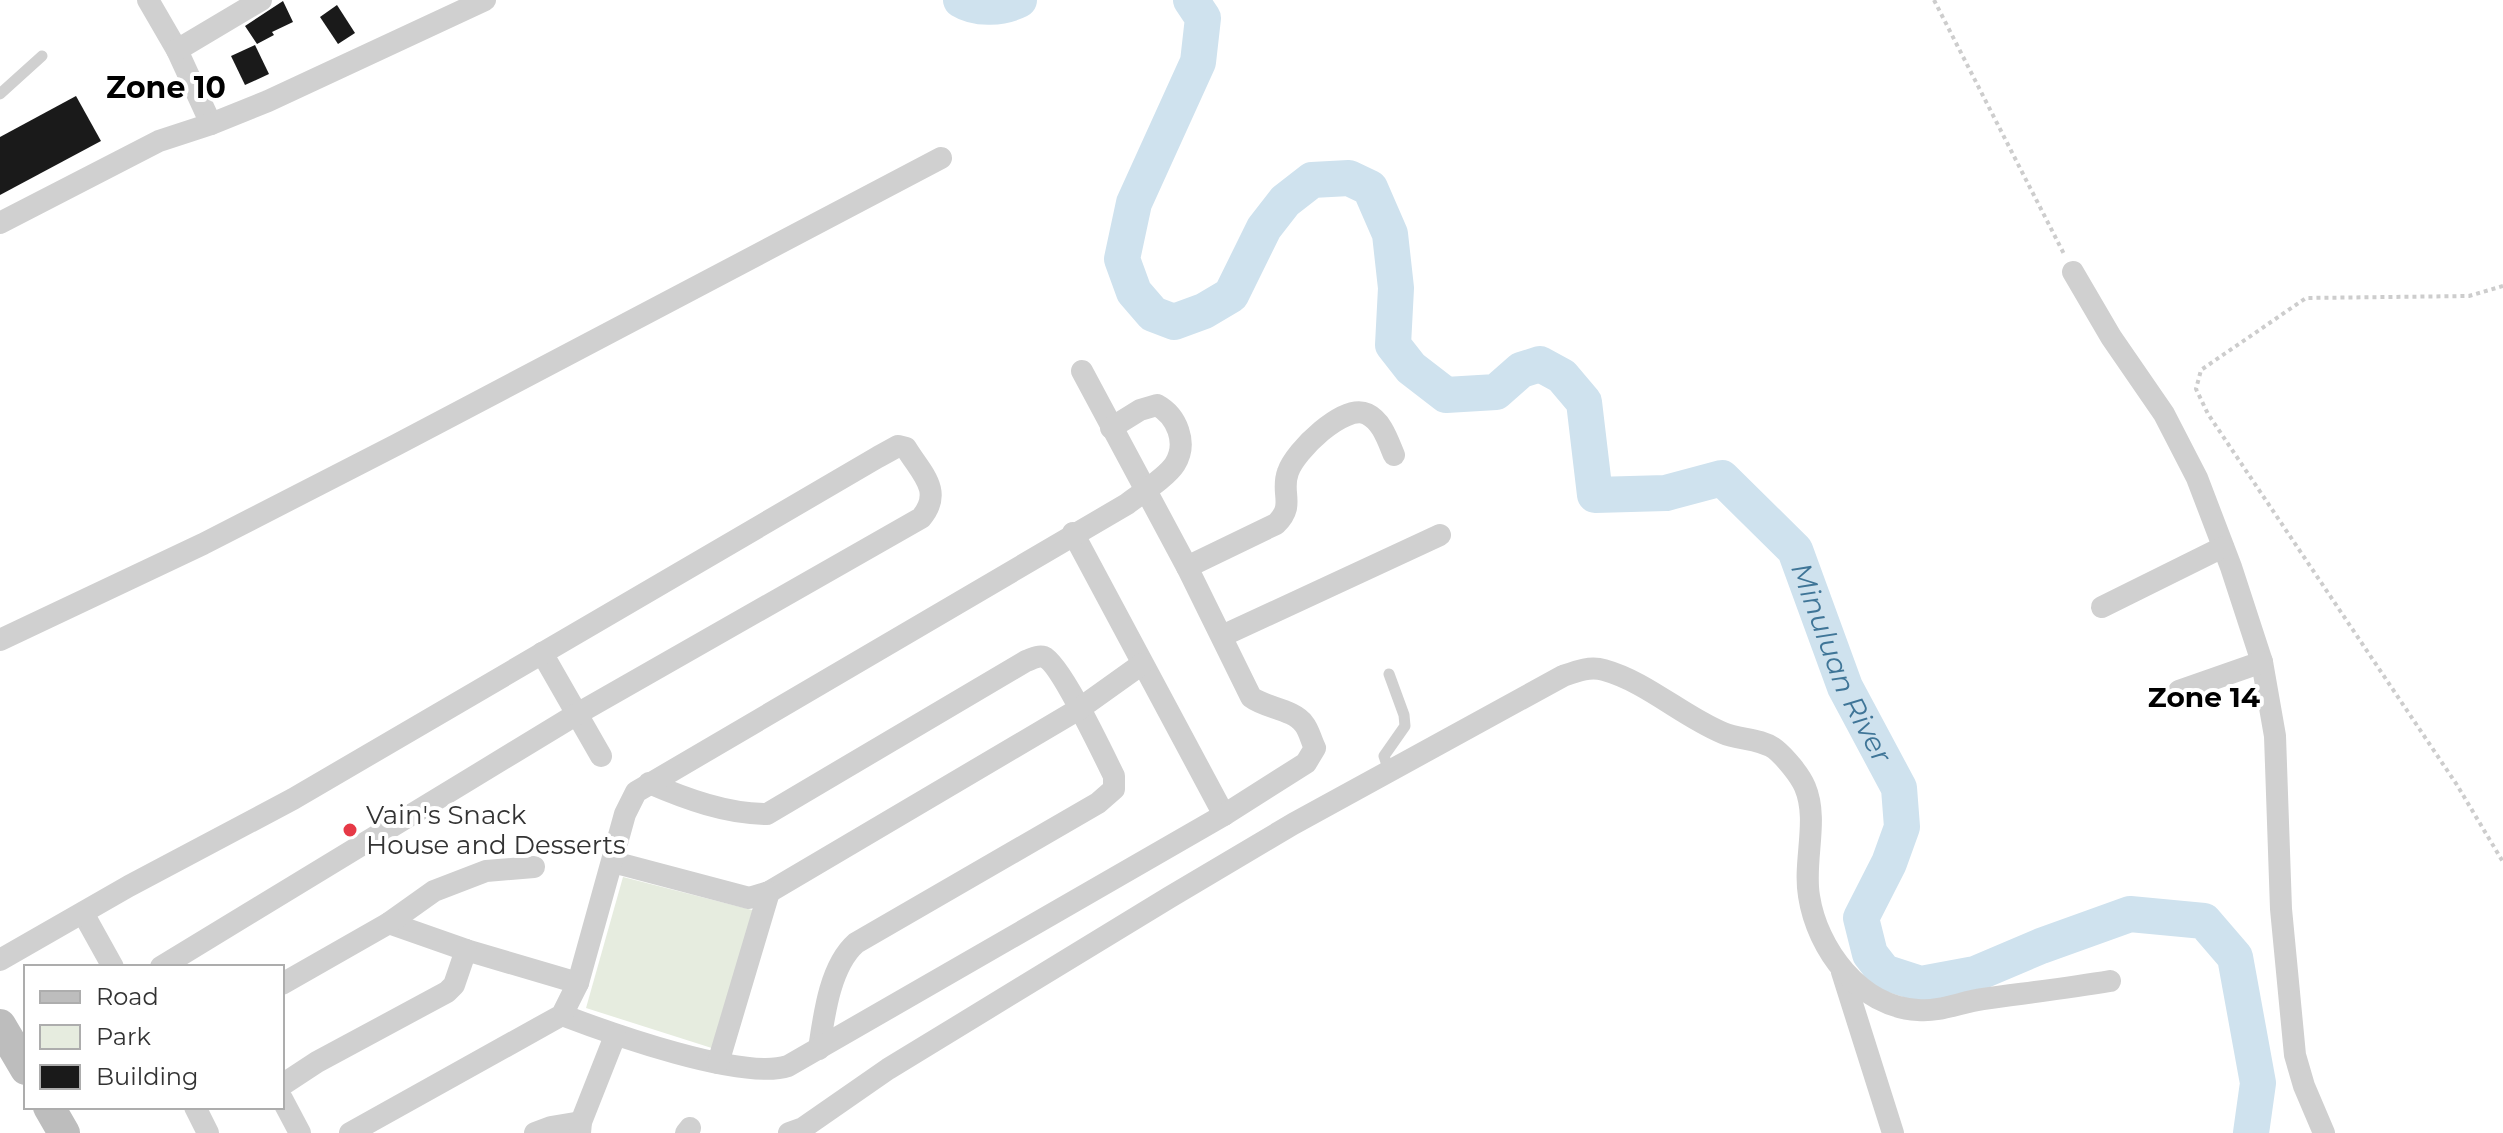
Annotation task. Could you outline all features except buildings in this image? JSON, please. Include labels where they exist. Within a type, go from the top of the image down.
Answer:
[{"type":"main road","points":[[0,1025],[24,1066]]},
{"type":"main road","points":[[50,1109],[64,1133]]},
{"type":"street","points":[[148,0],[177,50],[211,124]]},
{"type":"street","points":[[177,50],[261,0]]},
{"type":"street","points":[[0,223],[159,141],[268,101],[469,3]]},
{"type":"street","points":[[0,640],[203,544],[702,286],[941,158]]},
{"type":"street","points":[[2073,272],[2111,337],[2164,414],[2197,478],[2262,662],[2275,736],[2281,909],[2295,1055],[2324,1133]]},
{"type":"street","points":[[562,1015],[615,1036],[718,1063],[774,1071],[796,1063],[1224,815],[1306,763],[1315,748],[1303,723],[1251,697],[1187,567],[1082,371]]},
{"type":"street","points":[[350,1133],[562,1015],[578,983],[629,801],[636,792],[1146,490],[1175,465],[1180,438],[1173,417],[1165,409],[1152,405],[1111,428]]},
{"type":"street","points":[[1187,567],[1276,524],[1284,516],[1288,502],[1285,484],[1288,470],[1316,436],[1336,420],[1354,411],[1366,413],[1383,430],[1394,455]]},
{"type":"street","points":[[0,960],[142,879],[293,799],[898,446],[906,448],[933,492],[932,502],[921,518],[577,714],[164,965]]},
{"type":"street","points":[[1073,533],[1224,815]]},
{"type":"street","points":[[1222,636],[1440,535]]},
{"type":"street","points":[[2102,607],[2223,547]]},
{"type":"street","points":[[542,653],[601,756]]},
{"type":"street","points":[[649,783],[685,799],[742,812],[767,814],[1026,661],[1046,657],[1062,677],[1114,776],[1114,789],[1109,796],[850,948],[836,975],[825,1010],[819,1049]]},
{"type":"street","points":[[2179,691],[2262,662]]},
{"type":"street","points":[[613,862],[749,898],[769,892],[1079,709],[1142,664]]},
{"type":"street","points":[[789,1133],[803,1128],[888,1069],[1170,897],[1389,771],[1563,676],[1585,669],[1603,670],[1625,679],[1721,733],[1774,748],[1805,786],[1810,807],[1809,896],[1816,921],[1842,970],[1893,1133]]},
{"type":"street","points":[[284,983],[389,923],[434,891],[486,871],[534,867]]},
{"type":"street","points":[[718,1063],[769,892]]},
{"type":"street","points":[[83,913],[112,965]]},
{"type":"street","points":[[389,923],[466,950],[578,983]]},
{"type":"street","points":[[284,1084],[317,1062],[447,992],[454,985],[466,950]]},
{"type":"street","points":[[1842,970],[1871,995],[1893,1006],[1918,1010],[1942,1009],[1980,999],[2110,981]]},
{"type":"street","points":[[535,1133],[551,1127],[581,1128],[615,1036]]},
{"type":"street","points":[[284,1103],[300,1133]]},
{"type":"street","points":[[196,1109],[208,1133]]},
{"type":"lane","points":[[0,94],[42,56]]},
{"type":"lane","points":[[1389,674],[1405,726],[1384,756],[1389,771]]},
{"type":"path","points":[[1934,0],[2073,272]]},
{"type":"path","points":[[2503,286],[2469,296],[2306,298],[2201,370],[2196,389],[2208,414],[2457,785],[2503,862]]},
{"type":"green space","points":[[623,877],[760,912],[718,1050],[586,1008]]},
{"type":"waterway","name":"Minuluan River","points":[[961,0],[990,7],[1019,0]]},
{"type":"waterway","name":"Minuluan River","points":[[1191,0],[1203,18],[1198,62],[1134,203],[1122,259],[1134,292],[1153,314],[1174,322],[1204,311],[1231,295],[1264,228],[1285,201],[1312,180],[1349,178],[1370,188],[1390,234],[1396,288],[1393,345],[1411,368],[1446,395],[1496,392],[1521,370],[1540,364],[1562,376],[1584,402],[1595,495],[1666,493],[1722,478],[1795,550],[1845,687],[1899,788],[1902,827],[1889,863],[1861,918],[1870,954],[1884,972],[1921,984],[1975,974],[2130,914],[2204,921],[2235,957],[2258,1083],[2251,1133]]},
{"type":"place","name":"Vain's Snack House and Desserts","points":[[350,830]]},
{"type":"district","name":"Zone 10","points":[[166,87]]},
{"type":"district","name":"Zone 14","points":[[2204,697]]}]
